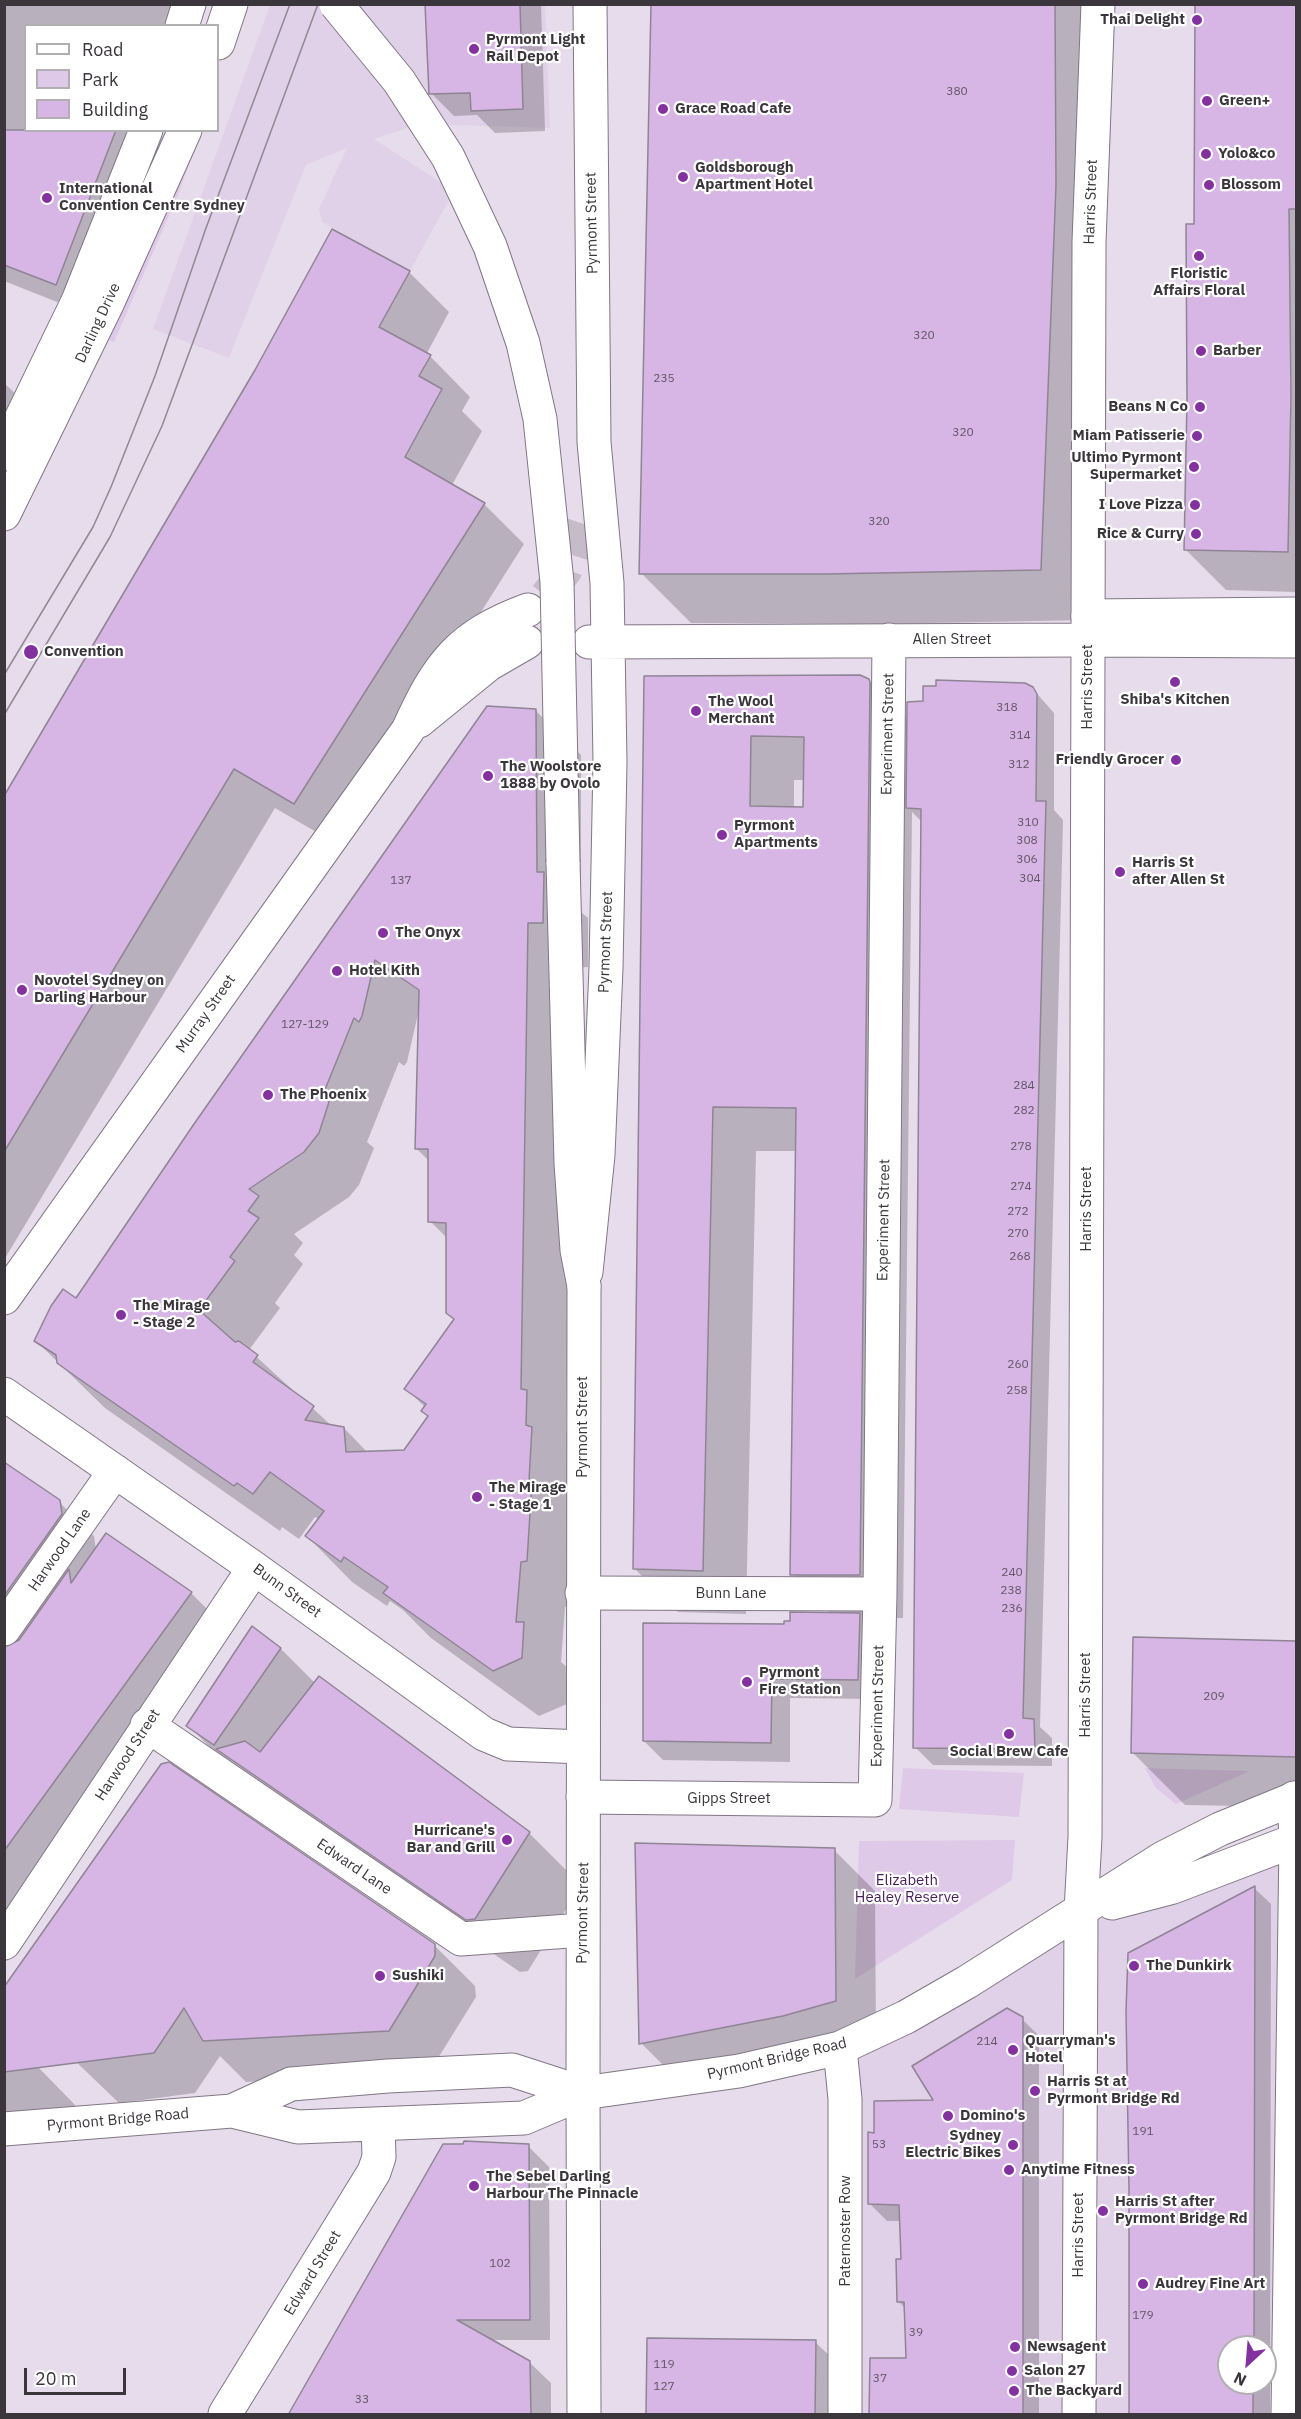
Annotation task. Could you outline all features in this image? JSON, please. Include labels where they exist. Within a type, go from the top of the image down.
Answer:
[{"type":"main road","points":[[183,24],[189,4]]},
{"type":"main road","points":[[219,40],[231,4]]},
{"type":"main road","points":[[336,4],[399,81],[448,157],[490,246],[523,343],[540,419],[558,592],[571,1163],[578,1250],[584,1286]]},
{"type":"main road","name":"Pyrmont Street","points":[[584,2415],[582,1593],[584,1286],[591,1241],[598,1155],[610,762],[599,643],[604,531],[594,442],[590,4]]},
{"type":"main road","name":"Harris Street","points":[[1079,2415],[1082,1911],[1085,1837],[1089,242],[1098,4]]},
{"type":"main road","name":"Darling Drive","points":[[4,454],[78,301],[145,132]]},
{"type":"main road","name":"Darling Drive","points":[[4,514],[107,304],[184,132]]},
{"type":"main road","name":"Pyrmont Street","points":[[584,516],[594,442]]},
{"type":"main road","name":"Murray Street","points":[[4,1298],[408,730],[426,692],[449,657],[480,632],[528,610]]},
{"type":"main road","name":"Allen Street","points":[[599,643],[637,640],[889,640],[1296,614]]},
{"type":"main road","name":"Allen Street","points":[[1088,628],[1296,641]]},
{"type":"main road","points":[[480,632],[489,664]]},
{"type":"main road","name":"Experiment Street","points":[[875,1800],[880,1594],[889,640]]},
{"type":"main road","name":"Murray Street","points":[[408,730],[489,664],[527,642]]},
{"type":"main road","name":"Bunn Street","points":[[4,1394],[254,1568],[484,1734],[508,1744],[583,1747]]},
{"type":"main road","name":"Harwood Lane","points":[[4,1629],[115,1471]]},
{"type":"main road","name":"Harwood Street","points":[[4,1943],[147,1725],[254,1568]]},
{"type":"main road","name":"Bunn Lane","points":[[582,1593],[880,1594]]},
{"type":"main road","name":"Edward Lane","points":[[147,1725],[461,1939],[582,1930]]},
{"type":"main road","name":"Gipps Street","points":[[583,1797],[875,1800]]},
{"type":"main road","points":[[1288,2415],[1295,1798]]},
{"type":"main road","name":"Pyrmont Bridge Road","points":[[4,2129],[232,2111],[298,2127],[524,2118],[583,2093],[739,2071],[840,2048],[906,2017],[1082,1911],[1163,1858],[1220,1829],[1295,1798]]},
{"type":"main road","name":"Pyrmont Bridge Road","points":[[1082,1911],[1173,1887],[1296,1840]]},
{"type":"main road","name":"Paternoster Row","points":[[840,2048],[844,2099],[845,2415]]},
{"type":"main road","name":"Pyrmont Bridge Road","points":[[232,2111],[291,2084],[388,2076],[512,2070],[583,2093]]},
{"type":"main road","name":"Edward Street","points":[[225,2415],[374,2172],[379,2157],[378,2124]]},
{"type":"shaded area","points":[[270,5],[545,5],[550,128],[419,124],[374,139],[454,191],[410,271],[322,222],[319,209],[347,148],[306,165],[229,358],[153,329]]},
{"type":"shaded area","points":[[1296,1840],[1288,2414],[855,2414],[840,2048],[1081,1911]]},
{"type":"green space","points":[[201,132],[178,195],[114,342],[101,337]]},
{"type":"green space","points":[[903,1768],[1024,1773],[1019,1817],[899,1809]]},
{"type":"green space","points":[[1145,1768],[1250,1771],[1176,1804],[1156,1788]]},
{"type":"green space","name":"Elizabeth Healey Reserve","points":[[1015,1840],[1012,1880],[855,1979],[859,1841]]},
{"type":"building","name":"Pyrmont Light Rail Depot","points":[[425,4],[520,4],[523,109],[471,111],[470,93],[429,94]]},
{"type":"building","points":[[651,4],[1055,4],[1056,185],[1041,570],[826,574],[639,574]]},
{"type":"building","points":[[1195,4],[1296,4],[1296,209],[1289,209],[1291,396],[1288,552],[1184,550],[1187,401],[1186,224],[1194,224]]},
{"type":"building","name":"International Convention Centre Sydney","points":[[4,130],[115,132],[56,285],[4,265]]},
{"type":"building","points":[[332,229],[410,271],[379,327],[431,355],[419,376],[442,389],[405,457],[485,503],[294,804],[234,769],[4,1152],[4,796],[255,370]]},
{"type":"building","points":[[860,675],[869,679],[870,682],[860,1575],[790,1575],[796,1108],[713,1107],[703,1571],[633,1569],[644,676]],"holes":[[[751,736],[804,737],[803,807],[750,806]]]},
{"type":"building","points":[[936,680],[1025,683],[1033,687],[1037,694],[1036,801],[1046,801],[1023,1718],[1034,1719],[1035,1749],[913,1748],[921,809],[906,808],[907,702],[923,701],[923,686],[936,686]]},
{"type":"building","points":[[487,706],[536,709],[537,872],[544,872],[543,923],[528,923],[521,1389],[527,1390],[526,1425],[532,1427],[529,1481],[532,1482],[527,1561],[521,1562],[516,1622],[524,1622],[522,1658],[493,1671],[383,1593],[388,1587],[344,1557],[341,1562],[305,1536],[324,1511],[270,1472],[253,1494],[237,1483],[234,1486],[57,1363],[56,1355],[34,1341],[51,1306],[63,1289],[76,1298],[194,1124]],"holes":[[[375,960],[419,990],[415,1149],[428,1149],[428,1222],[446,1223],[446,1313],[454,1319],[404,1389],[426,1404],[421,1411],[428,1416],[404,1450],[346,1452],[344,1427],[305,1420],[314,1406],[253,1362],[258,1355],[239,1341],[235,1342],[199,1310],[235,1261],[230,1257],[259,1218],[248,1211],[259,1196],[249,1189],[304,1152],[319,1133],[329,1102],[322,1097],[354,1018],[359,1022],[362,1016]]]},
{"type":"building","points":[[4,1462],[60,1500],[62,1514],[4,1596]]},
{"type":"building","points":[[106,1533],[192,1592],[4,1851],[4,1647],[19,1640],[69,1569],[71,1583]]},
{"type":"building","points":[[790,1612],[860,1613],[858,1680],[772,1679],[771,1743],[643,1741],[643,1623],[784,1624],[784,1621],[790,1621]]},
{"type":"building","points":[[252,1626],[281,1648],[214,1745],[186,1726]]},
{"type":"building","points":[[1133,1637],[1296,1641],[1296,1757],[1131,1753]]},
{"type":"building","points":[[319,1676],[530,1832],[475,1919],[466,1920],[216,1749],[245,1741],[260,1752]]},
{"type":"building","points":[[169,1762],[435,1944],[435,1956],[389,2031],[203,2041],[184,2008],[154,2053],[4,2072],[4,1987],[161,1764]]},
{"type":"building","points":[[635,1843],[835,1848],[836,2001],[783,2016],[639,2044]]},
{"type":"building","points":[[1255,1886],[1254,2335],[1217,2335],[1217,2395],[1253,2395],[1253,2415],[1129,2415],[1126,2011],[1128,1953]]},
{"type":"building","points":[[1007,2008],[1023,2017],[1023,2415],[869,2415],[870,2358],[906,2358],[904,2302],[897,2302],[896,2259],[901,2259],[899,2205],[868,2204],[868,2132],[874,2133],[874,2101],[933,2100],[912,2066]]},
{"type":"building","points":[[464,2141],[529,2144],[530,2320],[457,2320],[530,2361],[531,2415],[288,2415],[443,2144],[463,2144]]},
{"type":"building","points":[[647,2338],[816,2340],[815,2415],[646,2415]]},
{"type":"tunnel","points":[[546,596],[566,570],[584,516]]},
{"type":"tram line","points":[[4,675],[93,527],[111,487],[155,376],[206,228],[290,4]]},
{"type":"tram line","points":[[4,715],[110,537],[162,426],[318,4]]},
{"type":"place","name":"Thai Delight","points":[[1197,20]]},
{"type":"place","name":"Pyrmont Light Rail Depot","points":[[474,49]]},
{"type":"place","name":"Green+","points":[[1207,101]]},
{"type":"place","name":"Grace Road Cafe","points":[[663,109]]},
{"type":"place","name":"Yolo&co","points":[[1206,154]]},
{"type":"place","name":"Goldsborough Apartment Hotel","points":[[683,177]]},
{"type":"place","name":"Blossom","points":[[1209,185]]},
{"type":"place","name":"International Convention Centre Sydney","points":[[47,198]]},
{"type":"place","name":"Floristic Affairs Floral","points":[[1199,256]]},
{"type":"place","name":"Barber","points":[[1201,351]]},
{"type":"place","name":"Beans N Co","points":[[1200,407]]},
{"type":"place","name":"Miam Patisserie","points":[[1197,436]]},
{"type":"place","name":"Ultimo Pyrmont Supermarket","points":[[1194,467]]},
{"type":"place","name":"I Love Pizza","points":[[1195,505]]},
{"type":"place","name":"Rice & Curry","points":[[1196,534]]},
{"type":"place","name":"Convention","points":[[31,652]]},
{"type":"place","name":"Shiba's Kitchen","points":[[1175,682]]},
{"type":"place","name":"The Wool Merchant","points":[[696,711]]},
{"type":"place","name":"Friendly Grocer","points":[[1176,760]]},
{"type":"place","name":"The Woolstore 1888 by Ovolo","points":[[488,776]]},
{"type":"place","name":"Pyrmont Apartments","points":[[722,835]]},
{"type":"place","name":"Harris St after Allen St","points":[[1120,872]]},
{"type":"place","name":"The Onyx","points":[[383,933]]},
{"type":"place","name":"Hotel Kith","points":[[337,971]]},
{"type":"place","name":"Novotel Sydney on Darling Harbour","points":[[22,990]]},
{"type":"place","name":"The Phoenix","points":[[268,1095]]},
{"type":"place","name":"The Mirage - Stage 2","points":[[121,1315]]},
{"type":"place","name":"The Mirage - Stage 1","points":[[477,1497]]},
{"type":"place","name":"Pyrmont Fire Station","points":[[747,1682]]},
{"type":"place","name":"Social Brew Cafe","points":[[1009,1734]]},
{"type":"place","name":"Hurricane's Bar and Grill","points":[[507,1840]]},
{"type":"place","name":"The Dunkirk","points":[[1134,1966]]},
{"type":"place","name":"Sushiki","points":[[380,1976]]},
{"type":"place","name":"Quarryman's Hotel","points":[[1013,2050]]},
{"type":"place","name":"Harris St at Pyrmont Bridge Rd","points":[[1035,2091]]},
{"type":"place","name":"Domino's","points":[[948,2116]]},
{"type":"place","name":"Sydney Electric Bikes","points":[[1013,2145]]},
{"type":"place","name":"Anytime Fitness","points":[[1009,2170]]},
{"type":"place","name":"The Sebel Darling Harbour The Pinnacle","points":[[474,2186]]},
{"type":"place","name":"Harris St after Pyrmont Bridge Rd","points":[[1103,2211]]},
{"type":"place","name":"Audrey Fine Art","points":[[1143,2284]]},
{"type":"place","name":"Newsagent","points":[[1015,2347]]},
{"type":"place","name":"Salon 27","points":[[1012,2371]]},
{"type":"place","name":"The Backyard","points":[[1014,2391]]}]
